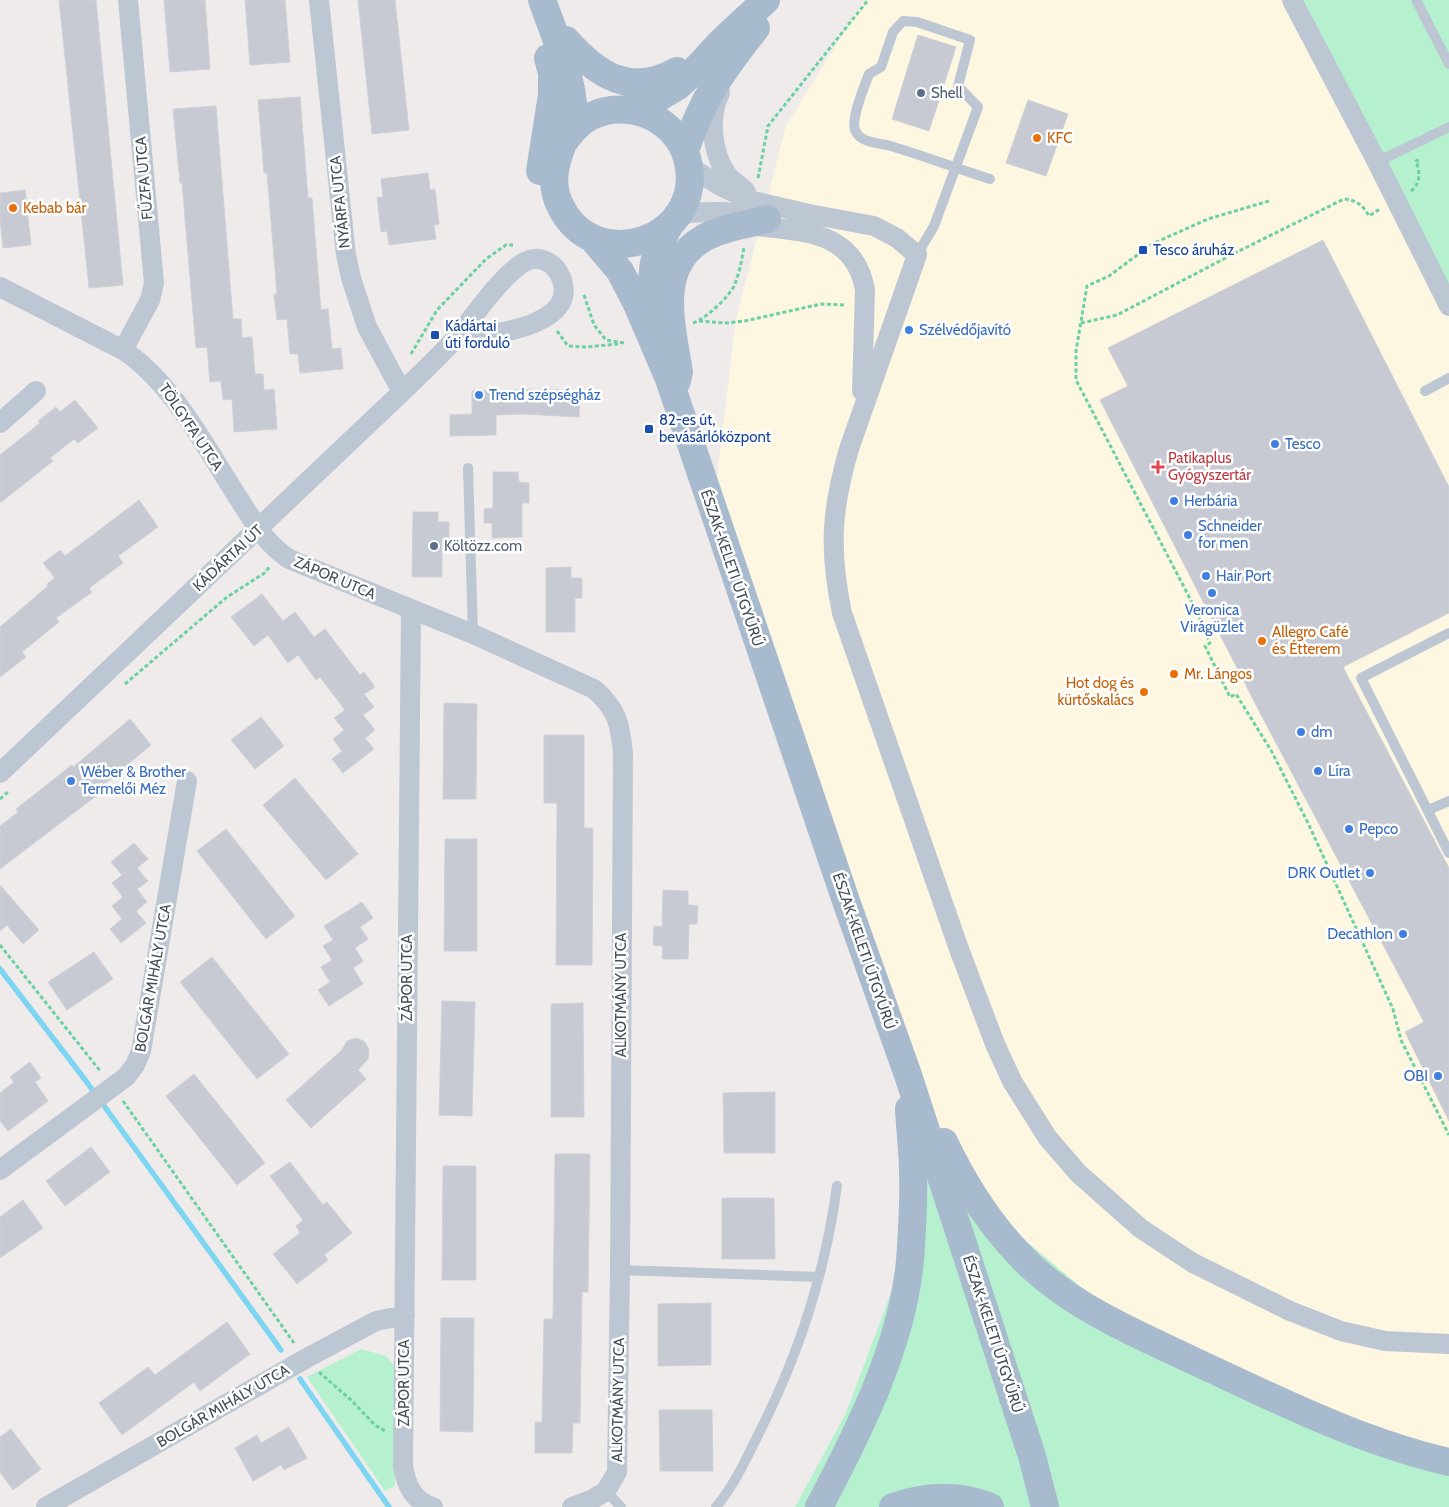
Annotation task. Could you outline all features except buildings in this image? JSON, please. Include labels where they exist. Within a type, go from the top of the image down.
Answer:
[{"type":"main road","points":[[529,0],[552,73],[552,95],[539,175],[540,193],[545,210],[553,224],[564,237],[589,258],[613,285],[622,301],[653,374],[674,397]]},
{"type":"main road","points":[[542,0],[570,88],[574,116],[557,157],[554,172],[559,203],[567,217],[592,238],[620,270],[637,304],[669,379],[674,397]]},
{"type":"main road","points":[[552,0],[577,66],[596,94],[619,109],[642,112],[656,118],[678,138],[687,159],[690,184],[686,200],[656,255],[652,281],[652,299],[674,397]]},
{"type":"main road","points":[[687,159],[694,123],[707,97],[723,54],[766,0]]},
{"type":"main road","points":[[563,143],[583,121],[597,114],[658,98],[678,86],[699,66],[723,54],[779,0]]},
{"type":"main road","points":[[566,40],[586,62],[600,71],[616,79],[645,83],[657,81],[723,54]]},
{"type":"main road","points":[[674,397],[679,372],[670,313],[670,290],[676,268],[688,248],[706,237],[756,215]]},
{"type":"main road","points":[[592,238],[624,245],[640,242],[655,236],[674,220]]},
{"type":"main road","name":"ÉSZAK-KELETI ÚTGYŰRŰ","points":[[674,397],[843,892],[908,1075],[1026,1438],[1045,1507]]},
{"type":"main road","points":[[908,1075],[938,1128],[957,1168],[979,1205],[1001,1234],[1033,1268],[1068,1295],[1111,1321],[1264,1393],[1370,1439],[1449,1462]]},
{"type":"main road","points":[[819,1507],[850,1448],[872,1398],[889,1352],[903,1304],[910,1262],[913,1172],[908,1075]]},
{"type":"main road","points":[[893,1507],[937,1497],[973,1500],[990,1507]]},
{"type":"street","name":"FŰZFA UTCA","points":[[123,350],[150,300],[154,283],[128,0]]},
{"type":"street","name":"NYÁRFA UTCA","points":[[319,0],[349,271],[367,327],[402,392]]},
{"type":"street","points":[[1292,0],[1377,162],[1449,306]]},
{"type":"street","points":[[723,54],[727,80],[718,97],[713,117],[714,141],[718,158],[726,174],[741,186],[756,215]]},
{"type":"street","points":[[687,159],[756,215],[808,214],[874,226],[897,238],[917,255],[840,477],[834,514],[833,554],[835,579],[842,613],[959,949],[1012,1081],[1047,1137],[1078,1173],[1140,1228],[1193,1263],[1290,1312],[1341,1331],[1385,1341],[1449,1344]]},
{"type":"street","points":[[674,220],[706,211],[751,214],[838,244],[849,253],[863,276],[865,306],[861,414]]},
{"type":"street","name":"KÁDÁRTAI ÚT","points":[[7,780],[258,529],[453,341],[511,272],[523,262],[536,259],[548,261],[558,270],[563,283],[563,297],[557,309],[547,318]]},
{"type":"street","name":"TÖLGYFA UTCA","points":[[0,287],[138,359],[157,378],[176,402],[258,529]]},
{"type":"street","points":[[453,341],[529,326],[547,318]]},
{"type":"street","points":[[0,423],[36,391]]},
{"type":"street","name":"ZÁPOR UTCA","points":[[258,529],[275,550],[289,559],[411,610],[403,1466],[406,1482],[414,1496],[428,1506],[433,1507]]},
{"type":"street","name":"ALKOTMÁNY UTCA","points":[[411,610],[473,634],[594,689],[608,701],[616,715],[621,734],[620,1270],[617,1472],[600,1495]]},
{"type":"street","name":"BOLGÁR MIHÁLY UTCA","points":[[0,1170],[126,1077],[135,1065],[141,1051],[187,781]]},
{"type":"street","name":"BOLGÁR MIHÁLY UTCA","points":[[46,1507],[305,1359],[376,1321],[405,1315]]},
{"type":"street","points":[[572,1507],[600,1495]]},
{"type":"lane","points":[[1416,0],[1449,64]]},
{"type":"lane","points":[[917,255],[934,226],[956,168],[978,106],[958,86],[970,40],[917,22],[903,21],[893,32],[881,67],[869,74],[853,124],[856,133],[864,139],[906,150],[956,168],[990,179]]},
{"type":"lane","points":[[1377,162],[1449,127]]},
{"type":"lane","points":[[1425,391],[1449,378]]},
{"type":"lane","points":[[468,468],[473,634]]},
{"type":"lane","points":[[1449,633],[1361,678],[1449,853]]},
{"type":"lane","points":[[1428,810],[1449,800]]},
{"type":"lane","points":[[716,1507],[745,1461],[771,1410],[796,1352],[826,1254],[837,1186]]},
{"type":"lane","points":[[620,1270],[819,1277]]},
{"type":"lane","points":[[600,1495],[621,1507]]},
{"type":"path","points":[[865,306],[821,304],[745,320],[727,322],[698,321],[716,308],[733,288],[756,215],[768,126],[868,0]]},
{"type":"path","points":[[1081,323],[1117,315],[1235,253],[1344,199],[1354,200],[1359,203],[1368,216],[1414,189],[1418,180],[1419,170],[1416,161],[1424,157]]},
{"type":"path","points":[[1269,201],[1208,219],[1152,244],[1109,276],[1087,286],[1076,351],[1076,380],[1196,610],[1210,643],[1205,646],[1230,697],[1236,694],[1272,752],[1308,823],[1393,1009],[1401,1040],[1449,1135]]},
{"type":"path","points":[[547,318],[568,346],[586,347],[624,343],[606,340],[594,325],[582,291]]},
{"type":"path","points":[[122,687],[227,597],[266,572],[275,550]]},
{"type":"path","points":[[0,799],[7,780]]},
{"type":"path","points":[[0,945],[110,1089],[305,1359],[352,1400],[375,1425],[404,1444]]},
{"type":"shaded area","points":[[864,0],[1296,0],[1449,288],[1449,1455],[1395,1445],[1124,1323],[985,1207],[926,1141],[717,477],[736,319],[786,126]]},
{"type":"green space","points":[[1296,0],[1449,0],[1449,288]]},
{"type":"green space","points":[[926,1141],[985,1207],[1124,1323],[1266,1389],[1449,1455],[1449,1507],[795,1507],[846,1413],[901,1266]]},
{"type":"green space","points":[[361,1349],[386,1356],[396,1368],[395,1486],[385,1491],[307,1377]]},
{"type":"waterway","points":[[0,969],[86,1081],[281,1350]]},
{"type":"waterway","points":[[300,1379],[389,1507]]},
{"type":"place","name":"Shell","points":[[921,93]]},
{"type":"place","name":"KFC","points":[[1037,138]]},
{"type":"place","name":"Kebab bár","points":[[13,208]]},
{"type":"place","name":"Tesco áruház","points":[[1143,250]]},
{"type":"place","name":"Szélvédőjavító","points":[[909,330]]},
{"type":"place","name":"Kádártai úti forduló","points":[[435,335]]},
{"type":"place","name":"Trend szépségház","points":[[479,395]]},
{"type":"place","name":"82-es út, bevásárlóközpont","points":[[649,429]]},
{"type":"place","name":"Tesco","points":[[1275,444]]},
{"type":"place","name":"Patikaplus Gyógyszertár","points":[[1158,467]]},
{"type":"place","name":"Herbária","points":[[1174,501]]},
{"type":"place","name":"Schneider for men","points":[[1188,535]]},
{"type":"place","name":"Költözz.com","points":[[434,546]]},
{"type":"place","name":"Hair Port","points":[[1206,576]]},
{"type":"place","name":"Veronica Virágüzlet","points":[[1212,593]]},
{"type":"place","name":"Allegro Café és Étterem","points":[[1262,641]]},
{"type":"place","name":"Mr. Lángos","points":[[1174,674]]},
{"type":"place","name":"Hot dog és kürtőskalács","points":[[1144,692]]},
{"type":"place","name":"dm","points":[[1301,732]]},
{"type":"place","name":"Líra","points":[[1318,771]]},
{"type":"place","name":"Wéber & Brother Termelői Méz","points":[[71,781]]},
{"type":"place","name":"Pepco","points":[[1349,829]]},
{"type":"place","name":"DRK Outlet","points":[[1370,873]]},
{"type":"place","name":"Decathlon","points":[[1403,934]]},
{"type":"place","name":"OBI","points":[[1438,1076]]}]
